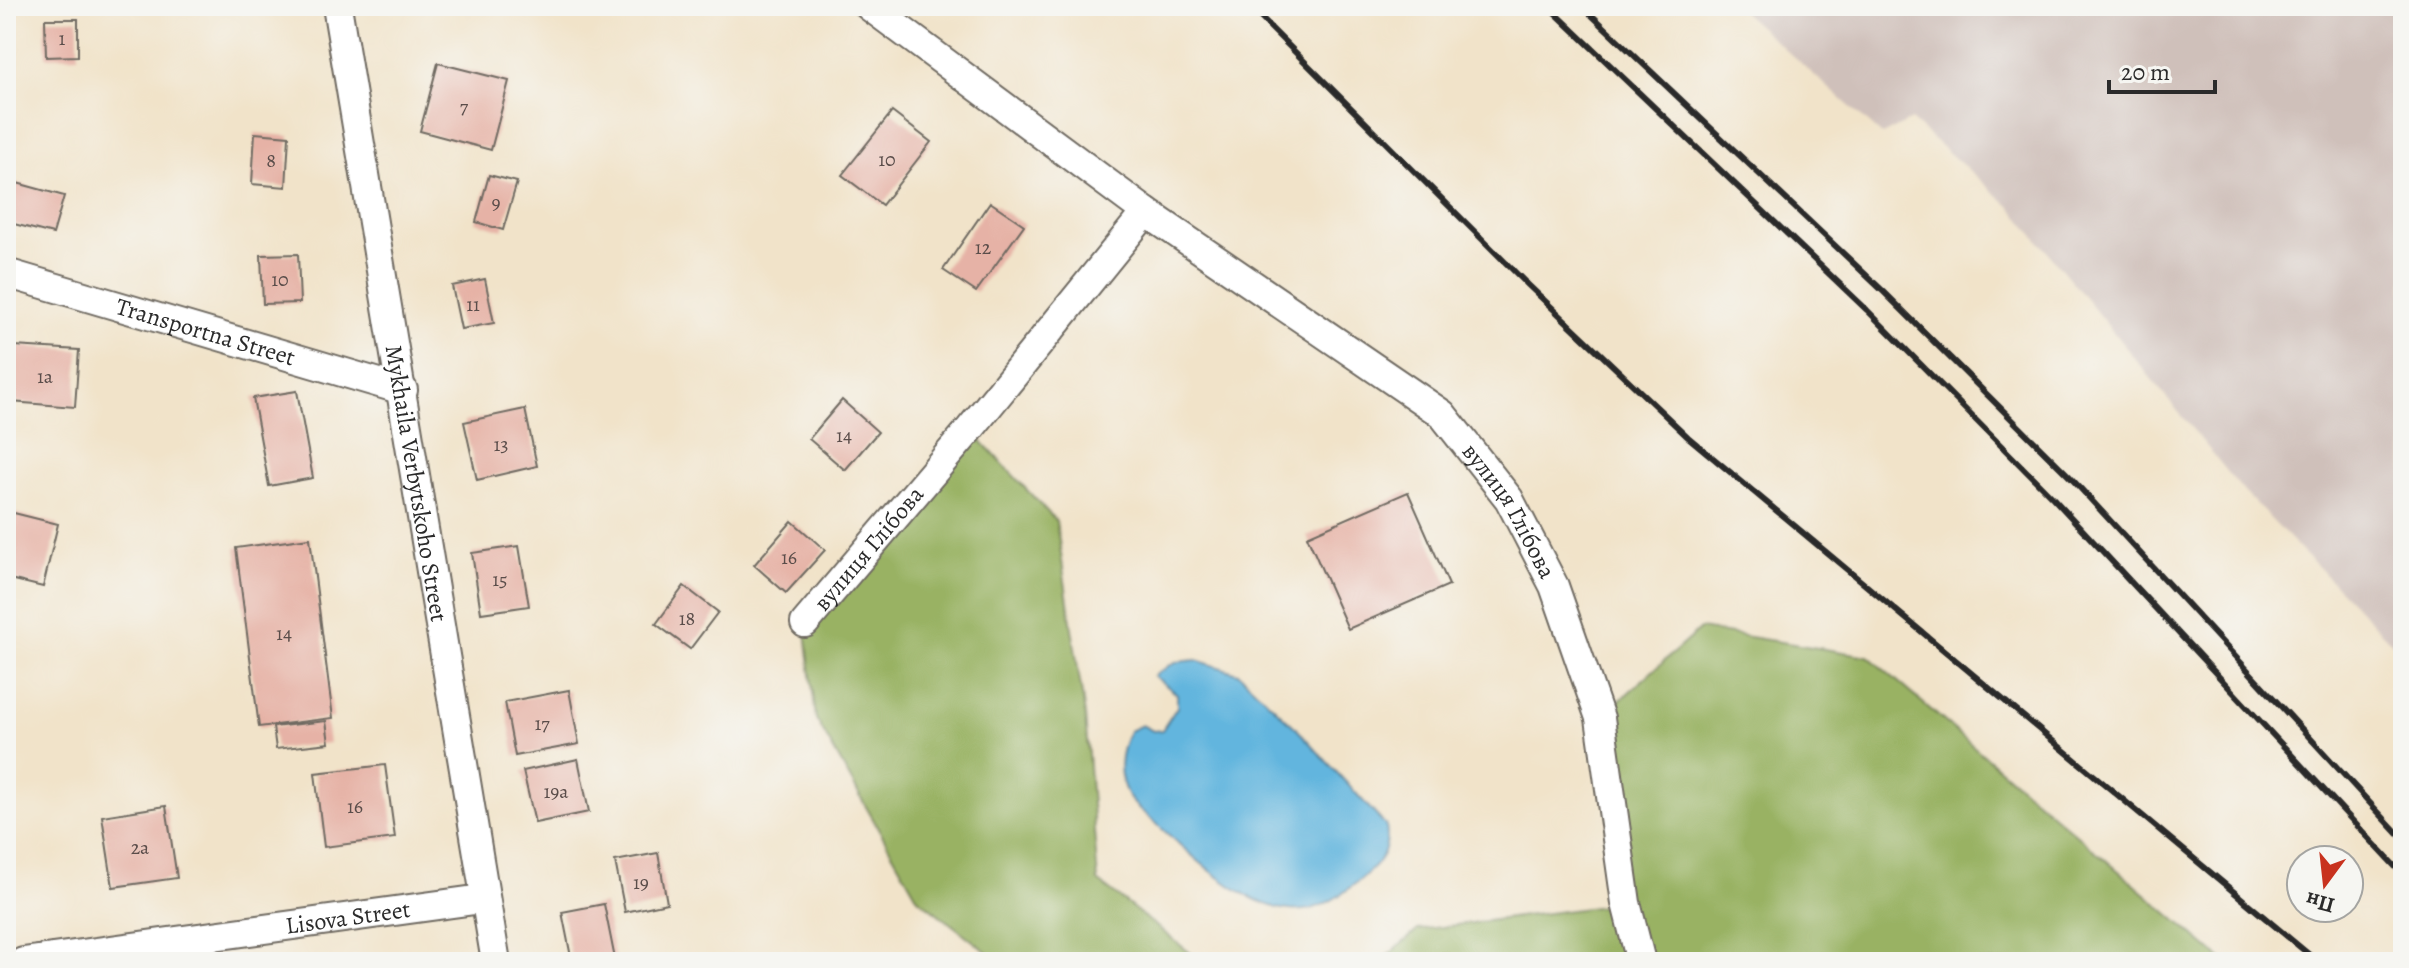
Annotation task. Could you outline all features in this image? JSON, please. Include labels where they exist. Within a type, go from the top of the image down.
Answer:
[{"type":"street","name":"Mykhaila Verbytskoho Street","points":[[337,6],[403,390],[482,899],[496,962]]},
{"type":"street","name":"вулиця Глібова","points":[[869,6],[1146,212],[1442,414],[1509,499],[1554,586],[1600,718],[1626,903],[1641,962]]},
{"type":"street","name":"вулиця Глібова","points":[[805,623],[970,429],[1146,212]]},
{"type":"street","name":"Transportna Street","points":[[6,273],[403,390]]},
{"type":"street","name":"Lisova Street","points":[[23,962],[482,899]]},
{"type":"shaded area","points":[[1736,6],[2403,6],[2403,654],[2244,492],[2010,206],[1911,120],[1882,135]]},
{"type":"green space","points":[[970,429],[1056,521],[1085,715],[1098,881],[1202,962],[1000,962],[918,898],[816,719],[805,623]]},
{"type":"green space","points":[[1700,629],[1868,656],[2225,962],[1380,962],[1418,930],[1626,903],[1600,718]]},
{"type":"water","points":[[1196,660],[1238,673],[1297,729],[1386,826],[1385,849],[1379,861],[1356,883],[1328,902],[1312,909],[1285,909],[1245,894],[1206,868],[1128,796],[1120,764],[1129,731],[1142,725],[1153,731],[1162,730],[1177,707],[1177,694],[1154,676],[1175,662]]},
{"type":"building","points":[[231,6],[266,6],[266,11],[232,12]]},
{"type":"building","points":[[45,19],[78,19],[78,56],[46,57]]},
{"type":"building","points":[[438,63],[509,81],[491,150],[420,131]]},
{"type":"building","points":[[892,112],[931,142],[882,205],[842,175]]},
{"type":"building","points":[[255,133],[289,136],[286,187],[252,184]]},
{"type":"building","points":[[489,175],[517,182],[503,230],[476,222]]},
{"type":"building","points":[[6,180],[64,196],[53,234],[6,222]]},
{"type":"building","points":[[990,202],[1024,225],[976,292],[943,270]]},
{"type":"building","points":[[298,254],[300,303],[263,304],[261,255]]},
{"type":"building","points":[[485,279],[494,323],[461,329],[452,286]]},
{"type":"building","points":[[14,346],[79,350],[75,407],[11,402]]},
{"type":"building","points":[[297,391],[313,478],[269,486],[253,398]]},
{"type":"building","points":[[842,400],[878,432],[845,470],[809,439]]},
{"type":"building","points":[[525,409],[537,466],[477,480],[464,422]]},
{"type":"building","points":[[1408,492],[1449,585],[1348,629],[1307,536]]},
{"type":"building","points":[[6,511],[58,524],[43,587],[6,578]]},
{"type":"building","points":[[792,521],[825,550],[786,593],[754,565]]},
{"type":"building","points":[[310,538],[333,718],[259,727],[236,548]]},
{"type":"building","points":[[519,546],[529,606],[481,613],[472,553]]},
{"type":"building","points":[[684,586],[718,612],[690,649],[656,624]]},
{"type":"building","points":[[569,690],[579,744],[515,756],[505,702]]},
{"type":"building","points":[[326,721],[329,743],[276,749],[273,727]]},
{"type":"building","points":[[578,759],[589,812],[535,823],[523,771]]},
{"type":"building","points":[[385,765],[395,838],[324,847],[315,773]]},
{"type":"building","points":[[166,806],[177,878],[113,887],[102,816]]},
{"type":"building","points":[[658,853],[667,903],[625,912],[615,861]]},
{"type":"building","points":[[604,904],[615,959],[572,962],[562,912]]},
{"type":"railway","points":[[1249,6],[1526,283],[1688,437],[2318,962]]},
{"type":"railway","points":[[1548,6],[1867,310],[2053,498],[2403,875]]},
{"type":"railway","points":[[1582,6],[1884,292],[2070,477],[2403,839]]}]
